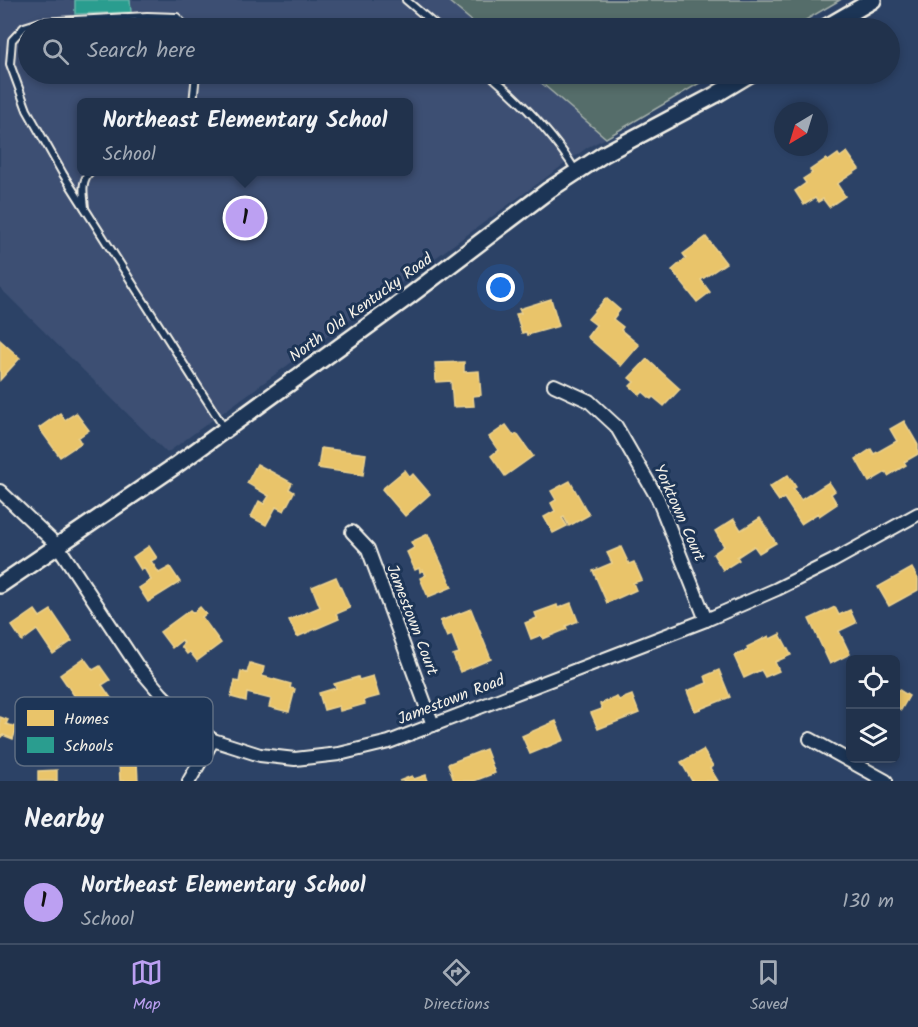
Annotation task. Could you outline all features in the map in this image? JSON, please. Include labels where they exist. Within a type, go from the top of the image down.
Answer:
[{"type":"street","points":[[842,18],[873,0]]},
{"type":"street","name":"North Old Kentucky Road","points":[[0,585],[225,430],[408,297],[549,190],[604,154],[733,84]]},
{"type":"street","name":"Yorktown Court","points":[[554,385],[589,400],[616,426],[658,499],[706,620]]},
{"type":"street","name":"Jamestown Road","points":[[0,491],[58,546],[146,676],[163,697]]},
{"type":"street","name":"Jamestown Road","points":[[213,740],[260,755],[296,759],[339,754],[379,745],[706,620],[833,561],[918,514]]},
{"type":"street","name":"Jamestown Court","points":[[352,532],[368,549],[434,725]]},
{"type":"street","points":[[810,739],[886,781]]},
{"type":"street","points":[[189,781],[198,766]]},
{"type":"lane","points":[[406,0],[427,18]]},
{"type":"lane","points":[[111,18],[147,16],[178,18]]},
{"type":"lane","points":[[18,34],[12,40],[10,64],[27,110],[86,211],[225,430]]},
{"type":"lane","points":[[501,84],[537,119],[563,150],[577,172]]},
{"type":"lane","points":[[86,176],[83,190],[86,211]]},
{"type":"shaded area","points":[[0,0],[447,0],[468,18],[18,18],[18,84],[543,84],[606,138],[588,147],[167,453],[0,288]]},
{"type":"green space","points":[[447,0],[840,0],[809,18],[468,18]]},
{"type":"green space","points":[[543,84],[698,84],[606,138]]},
{"type":"building: Homes","points":[[847,152],[859,169],[837,184],[845,196],[829,207],[823,199],[818,202],[815,198],[804,205],[795,191],[806,183],[803,179],[812,173],[810,170],[826,159],[828,161],[838,154],[840,157]]},
{"type":"building: Homes","points":[[706,237],[726,263],[701,280],[710,292],[697,302],[672,270],[686,258],[683,254]]},
{"type":"building: Homes","points":[[606,298],[620,310],[613,319],[623,327],[621,330],[639,345],[621,366],[587,337],[596,325],[588,319]]},
{"type":"building: Homes","points":[[551,299],[559,326],[527,335],[526,332],[522,333],[516,314],[521,313],[519,309]]},
{"type":"building: Homes","points":[[0,340],[20,358],[0,380]]},
{"type":"building: Homes","points":[[647,359],[680,389],[664,406],[643,392],[640,395],[630,386],[634,382],[629,378]]},
{"type":"building: Homes","points":[[464,362],[464,372],[479,371],[481,395],[473,396],[474,406],[453,407],[451,381],[436,382],[435,363]]},
{"type":"building: Homes","points":[[60,413],[65,420],[76,413],[89,430],[78,438],[81,443],[60,457],[39,428]]},
{"type":"building: Homes","points":[[904,421],[918,445],[918,454],[904,462],[906,465],[888,476],[886,472],[869,482],[856,459],[871,449],[874,454],[897,441],[890,429]]},
{"type":"building: Homes","points":[[506,425],[514,436],[517,434],[533,456],[505,476],[491,456],[498,450],[489,437]]},
{"type":"building: Homes","points":[[321,448],[366,454],[363,475],[318,468]]},
{"type":"building: Homes","points":[[257,464],[292,483],[289,489],[294,492],[284,511],[276,507],[266,525],[251,517],[259,501],[264,504],[269,496],[247,483]]},
{"type":"building: Homes","points":[[405,470],[410,477],[413,474],[430,494],[405,516],[382,489]]},
{"type":"building: Homes","points":[[788,475],[796,487],[793,489],[801,500],[829,482],[835,491],[831,494],[837,504],[801,524],[784,498],[779,501],[769,487]]},
{"type":"building: Homes","points":[[570,481],[589,515],[569,526],[564,517],[562,518],[567,526],[553,533],[544,517],[555,511],[551,503],[556,500],[551,491]]},
{"type":"building: Homes","points":[[760,518],[776,543],[759,553],[754,546],[737,557],[739,560],[723,570],[713,554],[724,546],[715,531],[734,519],[741,530]]},
{"type":"building: Homes","points":[[428,534],[452,587],[428,597],[420,578],[426,575],[423,570],[420,572],[419,568],[415,570],[407,552],[414,548],[411,542]]},
{"type":"building: Homes","points":[[149,546],[157,558],[151,561],[159,573],[170,567],[180,582],[148,602],[139,588],[151,580],[144,568],[141,570],[133,557]]},
{"type":"building: Homes","points":[[621,547],[629,564],[634,562],[642,580],[633,583],[636,590],[607,603],[593,571],[612,563],[607,553]]},
{"type":"building: Homes","points":[[912,568],[918,579],[918,590],[889,606],[878,587]]},
{"type":"building: Homes","points":[[336,577],[350,608],[336,614],[339,619],[297,637],[289,620],[320,607],[312,587]]},
{"type":"building: Homes","points":[[571,603],[578,621],[566,626],[567,629],[543,639],[541,635],[531,639],[525,623],[537,618],[535,613],[557,605],[558,608]]},
{"type":"building: Homes","points":[[200,607],[206,614],[202,617],[221,643],[197,661],[181,646],[184,643],[182,640],[172,648],[160,632],[190,610],[193,613]]},
{"type":"building: Homes","points":[[835,607],[839,615],[850,610],[856,623],[839,631],[850,654],[830,664],[809,619]]},
{"type":"building: Homes","points":[[471,609],[491,659],[460,672],[453,655],[459,653],[452,635],[447,637],[440,621]]},
{"type":"building: Homes","points":[[35,610],[40,617],[51,610],[72,641],[53,654],[37,630],[22,641],[12,626]]},
{"type":"building: Homes","points":[[780,634],[791,655],[775,662],[779,671],[765,677],[761,670],[744,678],[734,656],[769,636],[770,639]]},
{"type":"building: Homes","points":[[84,658],[93,670],[100,666],[110,680],[102,685],[110,697],[75,697],[60,675]]},
{"type":"building: Homes","points":[[250,663],[264,667],[262,676],[291,684],[290,688],[295,689],[289,712],[269,707],[271,699],[247,693],[246,701],[231,697],[235,681],[239,682],[241,671],[247,673]]},
{"type":"building: Homes","points":[[719,670],[730,697],[695,711],[687,691],[707,683],[705,676]]},
{"type":"building: Homes","points":[[373,676],[379,696],[364,700],[365,704],[340,711],[339,706],[324,710],[319,693],[336,688],[334,684],[358,677],[359,680]]},
{"type":"building: Homes","points":[[900,690],[909,696],[900,709]]},
{"type":"building: Homes","points":[[632,695],[639,713],[598,729],[591,713],[602,709],[600,704],[617,697],[619,700]]},
{"type":"building: Homes","points":[[0,717],[8,720],[6,724],[15,726],[15,733],[13,739],[3,735],[0,738]]},
{"type":"building: Homes","points":[[556,721],[564,740],[530,754],[522,736]]},
{"type":"building: Homes","points":[[486,749],[495,773],[474,781],[454,781],[448,764]]},
{"type":"building: Homes","points":[[703,750],[713,766],[710,768],[718,781],[692,781],[681,762]]},
{"type":"building: Homes","points":[[119,766],[137,766],[138,781],[120,781]]},
{"type":"building: Homes","points":[[57,770],[57,781],[38,781],[38,771]]},
{"type":"building: Homes","points":[[426,775],[428,781],[399,781],[412,776],[414,779]]},
{"type":"building: Schools","points":[[75,0],[130,0],[131,12],[75,14]]},
{"type":"place","name":"Northeast Elementary School","points":[[245,218]]}]
